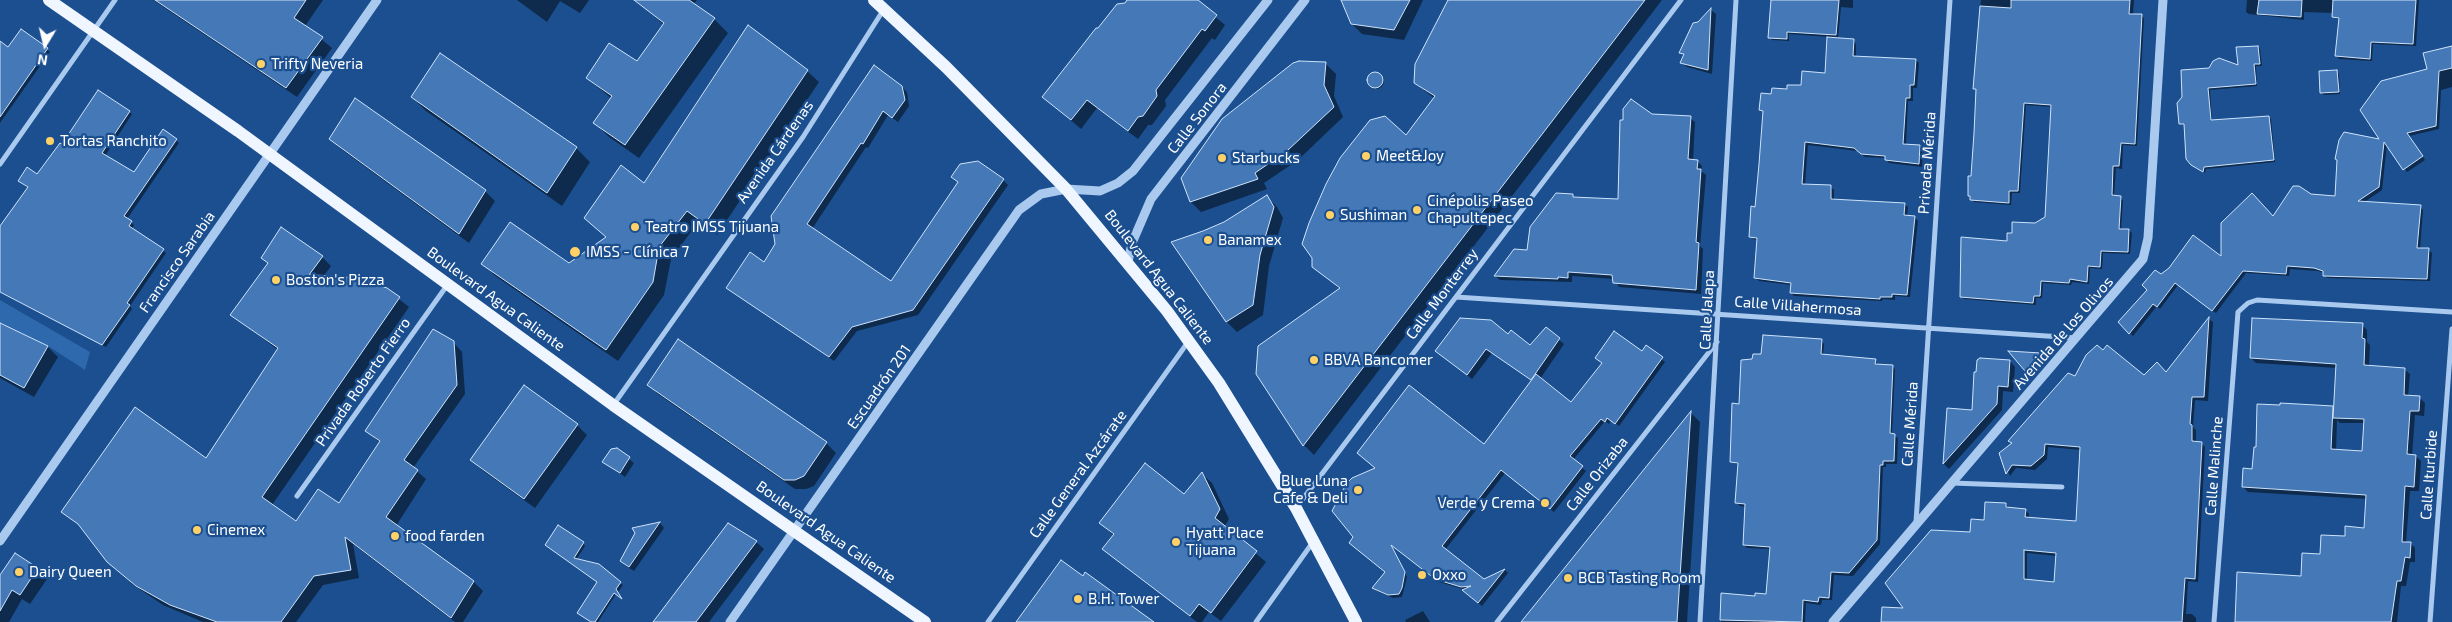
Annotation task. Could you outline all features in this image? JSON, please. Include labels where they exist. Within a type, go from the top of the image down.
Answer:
[{"type":"main road","name":"Boulevard Agua Caliente","points":[[48,0],[238,131],[268,155],[448,283],[613,405],[925,622]]},
{"type":"main road","name":"Boulevard Agua Caliente","points":[[874,0],[980,101],[1066,189],[1128,262],[1219,383],[1315,540],[1356,622]]},
{"type":"street","points":[[0,164],[115,0]]},
{"type":"street","name":"Francisco Sarabia","points":[[0,541],[377,0]]},
{"type":"street","name":"Calle Sonora","points":[[1066,189],[1100,191],[1118,183],[1133,171],[1268,0]]},
{"type":"street","name":"Calle Sonora","points":[[1128,262],[1135,235],[1151,199],[1305,0]]},
{"type":"street","name":"Calle Monterrey","points":[[1296,508],[1681,0]]},
{"type":"street","name":"Calle Jalapa","points":[[1700,622],[1718,342],[1736,0]]},
{"type":"street","name":"Privada Mérida","points":[[1929,328],[1950,0]]},
{"type":"street","name":"Avenida de los Olivos","points":[[1833,622],[1916,522],[2137,268],[2146,249],[2163,0]]},
{"type":"street","name":"Avenida Cárdenas","points":[[613,405],[803,137],[884,9]]},
{"type":"street","name":"Escuadrón 201","points":[[730,622],[1019,210],[1041,194],[1066,189]]},
{"type":"street","name":"Privada Roberto Fierro","points":[[297,496],[448,283]]},
{"type":"street","name":"Calle Villahermosa","points":[[1456,297],[2077,338]]},
{"type":"street","name":"Calle Malinche","points":[[2214,622],[2238,312],[2248,304],[2258,300],[2452,312]]},
{"type":"street","name":"Calle Mérida","points":[[1916,522],[1929,328]]},
{"type":"street","name":"Calle Iturbide","points":[[2430,622],[2452,329]]},
{"type":"street","name":"Calle General Azcárate","points":[[988,622],[1189,341]]},
{"type":"street","name":"Calle Orizaba","points":[[1497,622],[1718,342]]},
{"type":"street","points":[[1950,483],[2062,487]]},
{"type":"street","points":[[1256,622],[1315,540]]},
{"type":"shaded area","points":[[0,300],[90,352],[85,370],[48,346],[0,323]]},
{"type":"building","points":[[155,0],[306,0],[294,18],[323,37],[286,88]]},
{"type":"building","points":[[634,0],[689,0],[715,18],[625,145],[593,123],[612,96],[586,78],[609,43],[637,61],[664,23]]},
{"type":"building","points":[[1127,0],[1198,0],[1217,15],[1205,31],[1202,29],[1156,90],[1157,96],[1143,116],[1138,117],[1128,131],[1087,100],[1071,120],[1042,97],[1117,4],[1125,3]]},
{"type":"building","points":[[1341,0],[1410,0],[1394,30],[1351,24]]},
{"type":"building","points":[[1448,0],[1645,0],[1303,446],[1256,374],[1258,346],[1340,288],[1312,267],[1312,258],[1302,244],[1309,223],[1340,158],[1370,120],[1385,116],[1406,135],[1435,96],[1414,83],[1415,64]]},
{"type":"building","points":[[1771,0],[1839,0],[1836,35],[1787,32],[1787,39],[1768,38]]},
{"type":"building","points":[[2011,0],[2130,0],[2129,14],[2142,14],[2135,144],[2121,143],[2119,166],[2113,166],[2112,195],[2121,196],[2119,229],[2129,229],[2128,252],[2101,251],[2100,267],[2088,266],[2087,282],[2070,279],[2069,283],[2041,281],[2040,296],[2034,296],[2033,303],[1960,297],[1961,237],[2007,241],[2007,233],[2012,233],[2012,222],[2035,223],[2045,217],[2051,105],[2024,103],[2018,191],[2009,191],[2009,203],[1970,200],[1970,196],[1968,196],[1968,176],[1971,176],[1974,133],[1976,89],[1973,89],[1980,6],[2011,8]]},
{"type":"building","points":[[2259,0],[2302,0],[2301,17],[2257,14]]},
{"type":"building","points":[[2333,0],[2416,0],[2413,44],[2371,42],[2370,59],[2335,56],[2339,18],[2332,17]]},
{"type":"building","points":[[1711,8],[1708,70],[1680,63],[1684,54],[1679,53],[1693,23],[1698,22]]},
{"type":"building","points":[[748,25],[808,70],[705,224],[687,211],[659,247],[653,282],[606,350],[481,264],[510,222],[569,263],[606,237],[584,218],[621,165],[644,183]]},
{"type":"building","points":[[21,29],[48,48],[0,117],[0,41],[8,47]]},
{"type":"building","points":[[1827,37],[1854,39],[1853,56],[1916,59],[1914,85],[1910,85],[1910,98],[1906,98],[1903,144],[1920,145],[1919,164],[1885,160],[1885,156],[1861,154],[1854,148],[1805,142],[1802,184],[1831,185],[1831,199],[1905,203],[1904,215],[1915,216],[1907,295],[1892,294],[1892,297],[1880,297],[1880,299],[1790,293],[1791,283],[1754,278],[1757,238],[1749,237],[1751,206],[1755,207],[1759,164],[1763,111],[1759,110],[1761,93],[1771,94],[1772,88],[1787,89],[1787,85],[1801,85],[1802,71],[1825,73]]},
{"type":"building","points":[[2258,46],[2260,64],[2254,64],[2256,84],[2208,88],[2211,120],[2269,116],[2274,160],[2204,167],[2203,172],[2191,165],[2186,159],[2184,124],[2179,124],[2177,103],[2182,97],[2181,70],[2209,68],[2213,61],[2219,58],[2238,65],[2236,47]]},
{"type":"building","points":[[2452,46],[2452,68],[2439,71],[2436,126],[2407,133],[2423,156],[2403,170],[2384,142],[2379,187],[2358,201],[2421,205],[2417,248],[2429,248],[2427,279],[2323,276],[2323,271],[2314,268],[2287,266],[2286,274],[2243,271],[2212,311],[2175,283],[2157,307],[2153,304],[2129,334],[2118,322],[2147,290],[2142,285],[2155,270],[2161,274],[2169,268],[2193,235],[2221,256],[2221,223],[2252,193],[2273,216],[2293,186],[2299,186],[2311,194],[2335,196],[2337,160],[2335,159],[2339,140],[2344,132],[2379,139],[2360,110],[2381,81],[2427,69],[2423,53]]},
{"type":"building","points":[[440,53],[577,147],[547,193],[411,97]]},
{"type":"building","points":[[1299,61],[1326,62],[1324,85],[1334,107],[1288,150],[1255,173],[1258,179],[1190,202],[1181,178],[1222,119],[1293,63]]},
{"type":"building","points":[[874,65],[902,86],[905,100],[892,118],[883,111],[863,144],[861,143],[807,224],[891,281],[958,182],[951,177],[960,164],[978,161],[1004,179],[913,310],[852,327],[829,357],[726,288],[750,252],[764,262],[775,244],[771,216]]},
{"type":"building","points":[[2337,70],[2339,92],[2320,93],[2319,71]]},
{"type":"building","points":[[1375,72],[1381,74],[1383,80],[1381,86],[1375,88],[1369,86],[1367,80],[1369,74]]},
{"type":"building","points":[[98,90],[130,111],[102,153],[134,172],[163,129],[177,139],[124,216],[132,221],[129,226],[164,249],[127,303],[130,305],[102,345],[0,292],[0,226],[28,187],[18,181],[27,167],[37,174],[60,143],[62,144]]},
{"type":"building","points":[[355,98],[486,190],[459,234],[329,139]]},
{"type":"building","points":[[1631,99],[1652,114],[1691,116],[1688,159],[1698,160],[1697,169],[1701,169],[1696,242],[1699,243],[1696,290],[1613,283],[1612,275],[1568,272],[1568,278],[1558,277],[1558,279],[1494,276],[1514,249],[1527,250],[1530,227],[1556,193],[1573,194],[1573,197],[1618,199],[1620,120],[1623,120],[1623,109]]},
{"type":"building","points":[[1267,195],[1274,207],[1260,255],[1253,305],[1226,322],[1171,242],[1224,222]]},
{"type":"building","points":[[281,227],[323,256],[309,275],[341,276],[369,282],[387,288],[400,297],[262,497],[296,521],[318,489],[339,503],[380,441],[365,431],[433,329],[454,341],[457,385],[404,460],[418,470],[386,517],[474,581],[451,618],[345,537],[351,570],[314,576],[281,622],[217,622],[170,605],[136,586],[107,562],[78,524],[61,512],[135,407],[206,458],[278,348],[230,315],[268,263],[261,258]]},
{"type":"building","points":[[2209,317],[2204,397],[2192,397],[2190,424],[2192,425],[2192,441],[2202,442],[2195,579],[2185,578],[2182,622],[1881,622],[1882,607],[1903,608],[1885,583],[1931,530],[1970,532],[1971,519],[1984,520],[1985,502],[2006,503],[2006,507],[2026,509],[2025,517],[2076,521],[2080,447],[2045,444],[2044,455],[2031,466],[2012,465],[2006,474],[1999,453],[2012,443],[2008,441],[2068,373],[2075,376],[2086,355],[2097,345],[2103,350],[2107,345],[2144,375],[2157,362],[2166,372]],"holes":[[[2024,550],[2056,553],[2054,582],[2024,579]]]},
{"type":"building","points":[[1460,318],[1491,320],[1508,334],[1511,330],[1530,345],[1546,327],[1560,338],[1531,380],[1486,349],[1467,375],[1435,351]]},
{"type":"building","points":[[2252,318],[2363,323],[2362,338],[2365,339],[2364,365],[2405,368],[2404,395],[2420,396],[2419,411],[2410,411],[2407,454],[2416,455],[2414,487],[2405,486],[2402,542],[2411,542],[2410,558],[2405,557],[2401,581],[2397,581],[2391,622],[2235,622],[2237,572],[2301,576],[2302,553],[2320,554],[2321,535],[2345,536],[2345,526],[2364,528],[2366,495],[2242,487],[2243,468],[2252,469],[2254,447],[2256,447],[2257,404],[2280,405],[2280,403],[2333,406],[2331,449],[2362,451],[2364,419],[2333,418],[2336,364],[2250,358]]},
{"type":"building","points":[[0,323],[48,346],[24,388],[0,375]]},
{"type":"building","points":[[1614,331],[1642,351],[1646,345],[1663,357],[1615,424],[1607,418],[1605,422],[1601,419],[1570,456],[1583,466],[1550,509],[1501,470],[1442,546],[1484,579],[1505,569],[1478,603],[1462,590],[1471,586],[1461,587],[1435,579],[1391,545],[1405,572],[1402,588],[1399,594],[1388,595],[1372,588],[1385,572],[1349,543],[1353,537],[1332,511],[1346,484],[1352,478],[1375,468],[1357,453],[1409,385],[1484,444],[1536,374],[1571,402],[1602,363],[1595,358]]},
{"type":"building","points":[[1763,335],[1822,339],[1821,354],[1876,359],[1875,364],[1893,365],[1890,433],[1895,434],[1894,461],[1883,461],[1883,465],[1880,465],[1877,540],[1849,573],[1831,572],[1829,598],[1819,597],[1818,602],[1803,600],[1802,622],[1720,620],[1721,593],[1755,596],[1755,593],[1766,594],[1770,547],[1743,545],[1745,504],[1735,503],[1738,463],[1730,462],[1732,403],[1739,404],[1741,360],[1752,359],[1753,354],[1761,354]]},
{"type":"building","points":[[678,339],[827,442],[804,476],[795,480],[784,480],[647,385]]},
{"type":"building","points":[[2008,351],[2041,353],[2025,371]]},
{"type":"building","points":[[1980,358],[2010,360],[2008,387],[1998,386],[1997,404],[1943,464],[1947,408],[1972,410],[1974,372],[1976,372],[1977,360]]},
{"type":"building","points":[[524,385],[578,424],[524,499],[470,460]]},
{"type":"building","points":[[1691,411],[1677,622],[1521,622]]},
{"type":"building","points":[[617,448],[630,457],[620,473],[602,462],[611,449]]},
{"type":"building","name":"Hyatt Place Tijuana","points":[[1145,463],[1184,494],[1202,472],[1220,509],[1215,518],[1257,551],[1211,613],[1199,604],[1190,616],[1102,549],[1114,534],[1099,523]]},
{"type":"building","points":[[660,522],[629,567],[620,561],[635,533],[632,528]]},
{"type":"building","points":[[728,523],[757,541],[696,622],[653,622]]},
{"type":"building","points":[[558,525],[584,542],[574,558],[599,564],[621,582],[616,589],[622,599],[614,593],[595,622],[591,622],[577,613],[597,582],[545,545]]},
{"type":"building","name":"Dairy Queen","points":[[15,553],[38,568],[20,595],[12,590],[0,611],[0,575]]},
{"type":"building","name":"B.H. Tower","points":[[1061,560],[1083,576],[1085,572],[1154,622],[1016,622]]},
{"type":"place","name":"Trifty Neveria","points":[[261,64]]},
{"type":"place","name":"Tortas Ranchito","points":[[50,141]]},
{"type":"place","name":"Meet&Joy","points":[[1366,156]]},
{"type":"place","name":"Starbucks","points":[[1222,158]]},
{"type":"place","name":"Cinépolis Paseo Chapultepec","points":[[1417,210]]},
{"type":"place","name":"Sushiman","points":[[1330,215]]},
{"type":"place","name":"Teatro IMSS Tijuana","points":[[635,227]]},
{"type":"place","name":"Banamex","points":[[1208,240]]},
{"type":"place","name":"IMSS - Clínica 7","points":[[575,252]]},
{"type":"place","name":"Boston's Pizza","points":[[276,280]]},
{"type":"place","name":"BBVA Bancomer","points":[[1314,360]]},
{"type":"place","name":"Blue Luna Cafe & Deli","points":[[1358,490]]},
{"type":"place","name":"Verde y Crema","points":[[1545,503]]},
{"type":"place","name":"Cinemex","points":[[197,530]]},
{"type":"place","name":"food farden","points":[[395,536]]},
{"type":"place","name":"Hyatt Place Tijuana","points":[[1176,542]]},
{"type":"place","name":"Dairy Queen","points":[[19,572]]},
{"type":"place","name":"Oxxo","points":[[1422,575]]},
{"type":"place","name":"BCB Tasting Room","points":[[1568,578]]},
{"type":"place","name":"B.H. Tower","points":[[1078,599]]}]
